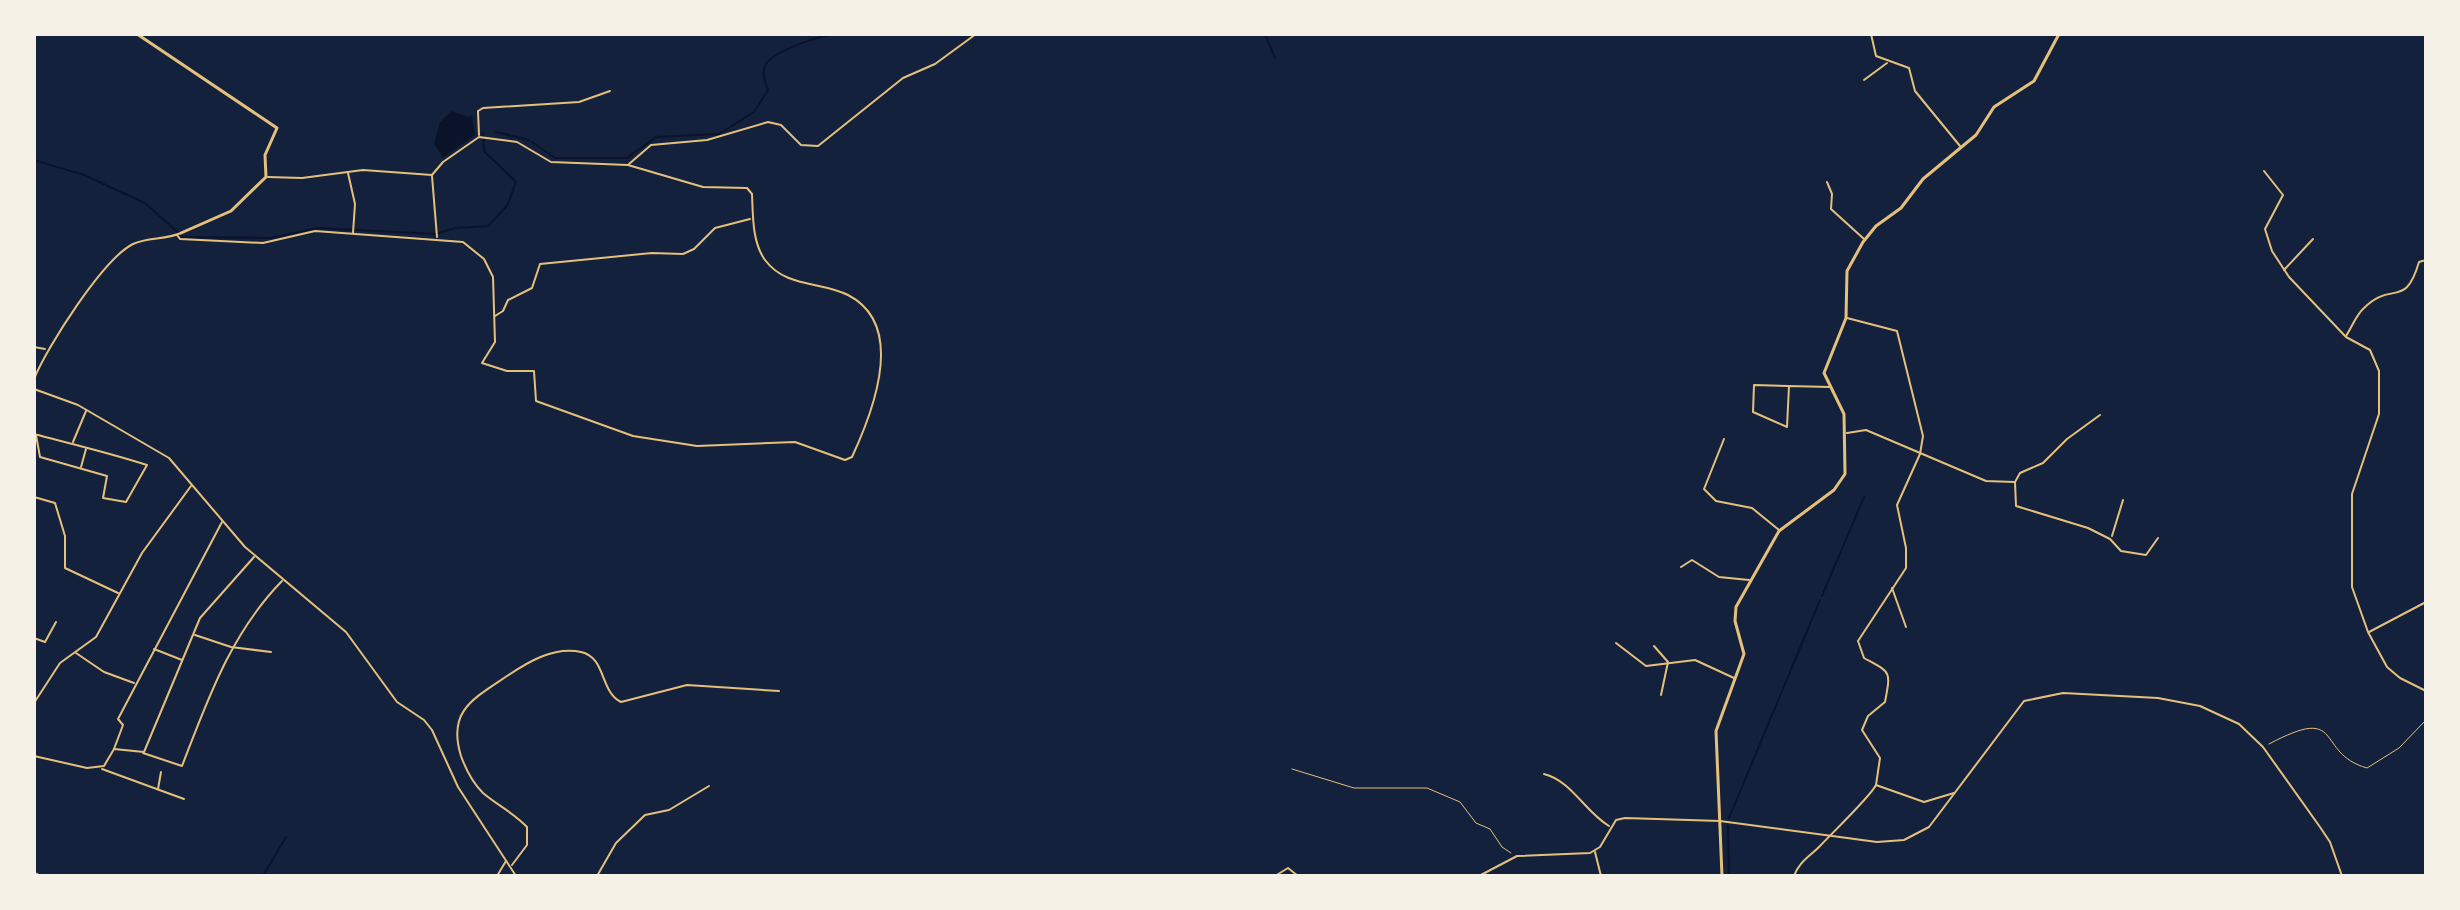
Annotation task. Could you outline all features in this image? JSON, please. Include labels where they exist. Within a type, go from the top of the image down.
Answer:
[{"type":"street","points":[[137,34],[277,128],[265,155],[266,177]]},
{"type":"street","points":[[628,165],[651,145],[707,140],[768,122],[781,125],[801,145],[818,146],[903,78],[935,64],[976,34]]},
{"type":"street","points":[[1871,34],[1876,56],[1909,68],[1917,94],[1961,147]]},
{"type":"street","points":[[1722,876],[1716,727],[1744,654],[1735,611],[1779,531],[1842,482],[1846,464],[1840,401],[1824,373],[1846,318],[1844,283],[1865,240],[1876,226],[1901,208],[1923,179],[1976,135],[1994,107],[2034,81],[2059,34]]},
{"type":"street","points":[[1864,80],[1888,62]]},
{"type":"street","points":[[481,137],[478,111],[483,108],[579,102],[610,91]]},
{"type":"street","points":[[179,234],[180,239],[263,243],[309,231],[436,235],[463,242],[484,259],[493,277],[495,342],[482,363],[507,371],[534,371],[536,401],[633,436],[697,446],[795,442],[849,460],[865,428],[880,382],[882,368],[878,334],[870,318],[848,295],[779,273],[760,250],[753,219],[752,194],[747,188],[703,187],[628,165],[551,162],[517,142],[481,137],[443,162],[432,175]]},
{"type":"street","points":[[34,379],[47,350],[77,305],[127,247],[145,240],[179,234],[231,211],[266,177],[302,178],[363,170],[432,175]]},
{"type":"street","points":[[2264,171],[2283,195],[2265,229],[2284,270],[2346,337],[2370,350],[2379,371],[2379,414],[2352,494],[2352,587],[2368,632],[2393,674],[2426,691]]},
{"type":"street","points":[[348,173],[355,204],[353,233]]},
{"type":"street","points":[[432,175],[435,182],[436,235]]},
{"type":"street","points":[[1827,182],[1832,194],[1831,209],[1865,240]]},
{"type":"street","points":[[494,316],[503,311],[508,300],[532,288],[540,264],[652,253],[683,254],[694,249],[715,228],[753,219]]},
{"type":"street","points":[[2284,270],[2313,239]]},
{"type":"street","points":[[2346,337],[2362,309],[2384,294],[2404,293],[2411,287],[2419,262],[2426,260]]},
{"type":"street","points":[[1794,876],[1801,863],[1857,805],[1870,798],[1876,785],[1880,758],[1862,730],[1868,716],[1885,702],[1889,676],[1884,666],[1864,658],[1858,641],[1907,565],[1897,505],[1920,454],[1923,436],[1897,331],[1846,318]]},
{"type":"street","points":[[34,347],[47,350]]},
{"type":"street","points":[[1789,386],[1787,427],[1753,412],[1754,385],[1830,387]]},
{"type":"street","points":[[34,389],[87,410],[169,458],[255,556],[346,632],[397,702],[424,720],[458,787],[516,876]]},
{"type":"street","points":[[72,444],[87,410]]},
{"type":"street","points":[[2100,415],[2067,439],[2043,463],[2025,469],[2015,482],[2016,506],[2031,508],[2110,539],[2121,551],[2146,555],[2158,538]]},
{"type":"street","points":[[1845,433],[1866,430],[1986,481],[2015,482]]},
{"type":"street","points":[[35,434],[72,444],[147,465],[126,502],[103,498],[107,476],[40,457],[35,434]]},
{"type":"street","points":[[1724,439],[1704,489],[1716,501],[1752,508],[1779,531]]},
{"type":"street","points":[[81,468],[86,448]]},
{"type":"street","points":[[34,703],[60,663],[96,637],[118,593],[150,542],[192,485]]},
{"type":"street","points":[[34,497],[55,503],[65,536],[65,568],[118,593]]},
{"type":"street","points":[[2110,539],[2123,500]]},
{"type":"street","points":[[101,768],[114,749],[123,725],[118,720],[135,684],[223,521]]},
{"type":"street","points":[[142,752],[148,748],[205,611],[255,556]]},
{"type":"street","points":[[1681,567],[1692,560],[1719,577],[1751,580]]},
{"type":"street","points":[[114,749],[142,752],[182,766],[231,647],[250,616],[284,580]]},
{"type":"street","points":[[1892,588],[1906,627]]},
{"type":"street","points":[[2368,632],[2426,602]]},
{"type":"street","points":[[34,638],[45,642],[56,622]]},
{"type":"street","points":[[194,635],[231,647],[271,652]]},
{"type":"street","points":[[1616,643],[1646,666],[1695,660],[1735,678]]},
{"type":"street","points":[[1654,646],[1668,662]]},
{"type":"street","points":[[153,648],[183,661]]},
{"type":"street","points":[[75,652],[104,672],[135,684]]},
{"type":"street","points":[[511,866],[527,845],[527,827],[476,785],[465,767],[455,736],[457,721],[468,705],[520,668],[551,653],[583,652],[594,659],[612,695],[621,702],[687,685],[779,691]]},
{"type":"street","points":[[1661,695],[1668,662]]},
{"type":"street","points":[[1479,876],[1517,856],[1550,852],[1577,856],[1594,851],[1610,826],[1625,818],[1720,821],[1877,842],[1904,840],[1929,827],[2024,701],[2052,693],[2181,701],[2239,724],[2263,747],[2330,842],[2342,876]]},
{"type":"street","points":[[34,756],[101,768],[184,799]]},
{"type":"street","points":[[158,791],[161,772]]},
{"type":"street","points":[[1544,774],[1564,785],[1587,811],[1610,826]]},
{"type":"street","points":[[1876,785],[1924,802],[1955,793]]},
{"type":"street","points":[[597,876],[616,843],[645,815],[669,810],[709,786]]},
{"type":"street","points":[[1594,851],[1601,876]]},
{"type":"street","points":[[497,876],[507,860]]},
{"type":"street","points":[[1275,876],[1288,868],[1298,876]]},
{"type":"street","points":[[34,873],[40,876]]},
{"type":"path","points":[[2263,747],[2302,728],[2315,726],[2328,734],[2348,759],[2367,768],[2399,748],[2426,720]]},
{"type":"path","points":[[1292,769],[1354,788],[1427,788],[1460,802],[1476,823],[1490,829],[1502,847],[1517,856]]},
{"type":"water","points":[[451,111],[468,117],[472,115],[475,135],[443,158],[434,144],[440,122]]},
{"type":"waterway","points":[[532,142],[555,158],[627,158],[656,137],[719,134],[754,112],[768,90],[764,70],[771,59],[797,45],[833,34]]},
{"type":"waterway","points":[[1265,34],[1275,58]]},
{"type":"waterway","points":[[496,132],[529,140]]},
{"type":"waterway","points":[[34,160],[84,175],[145,203],[183,237],[271,238],[317,228],[435,234],[456,228],[488,226],[507,206],[516,182],[484,151],[483,133]]},
{"type":"waterway","points":[[1822,596],[1864,497]]},
{"type":"waterway","points":[[1729,818],[1820,600]]},
{"type":"waterway","points":[[1728,826],[1729,876]]},
{"type":"waterway","points":[[263,876],[286,837]]}]
